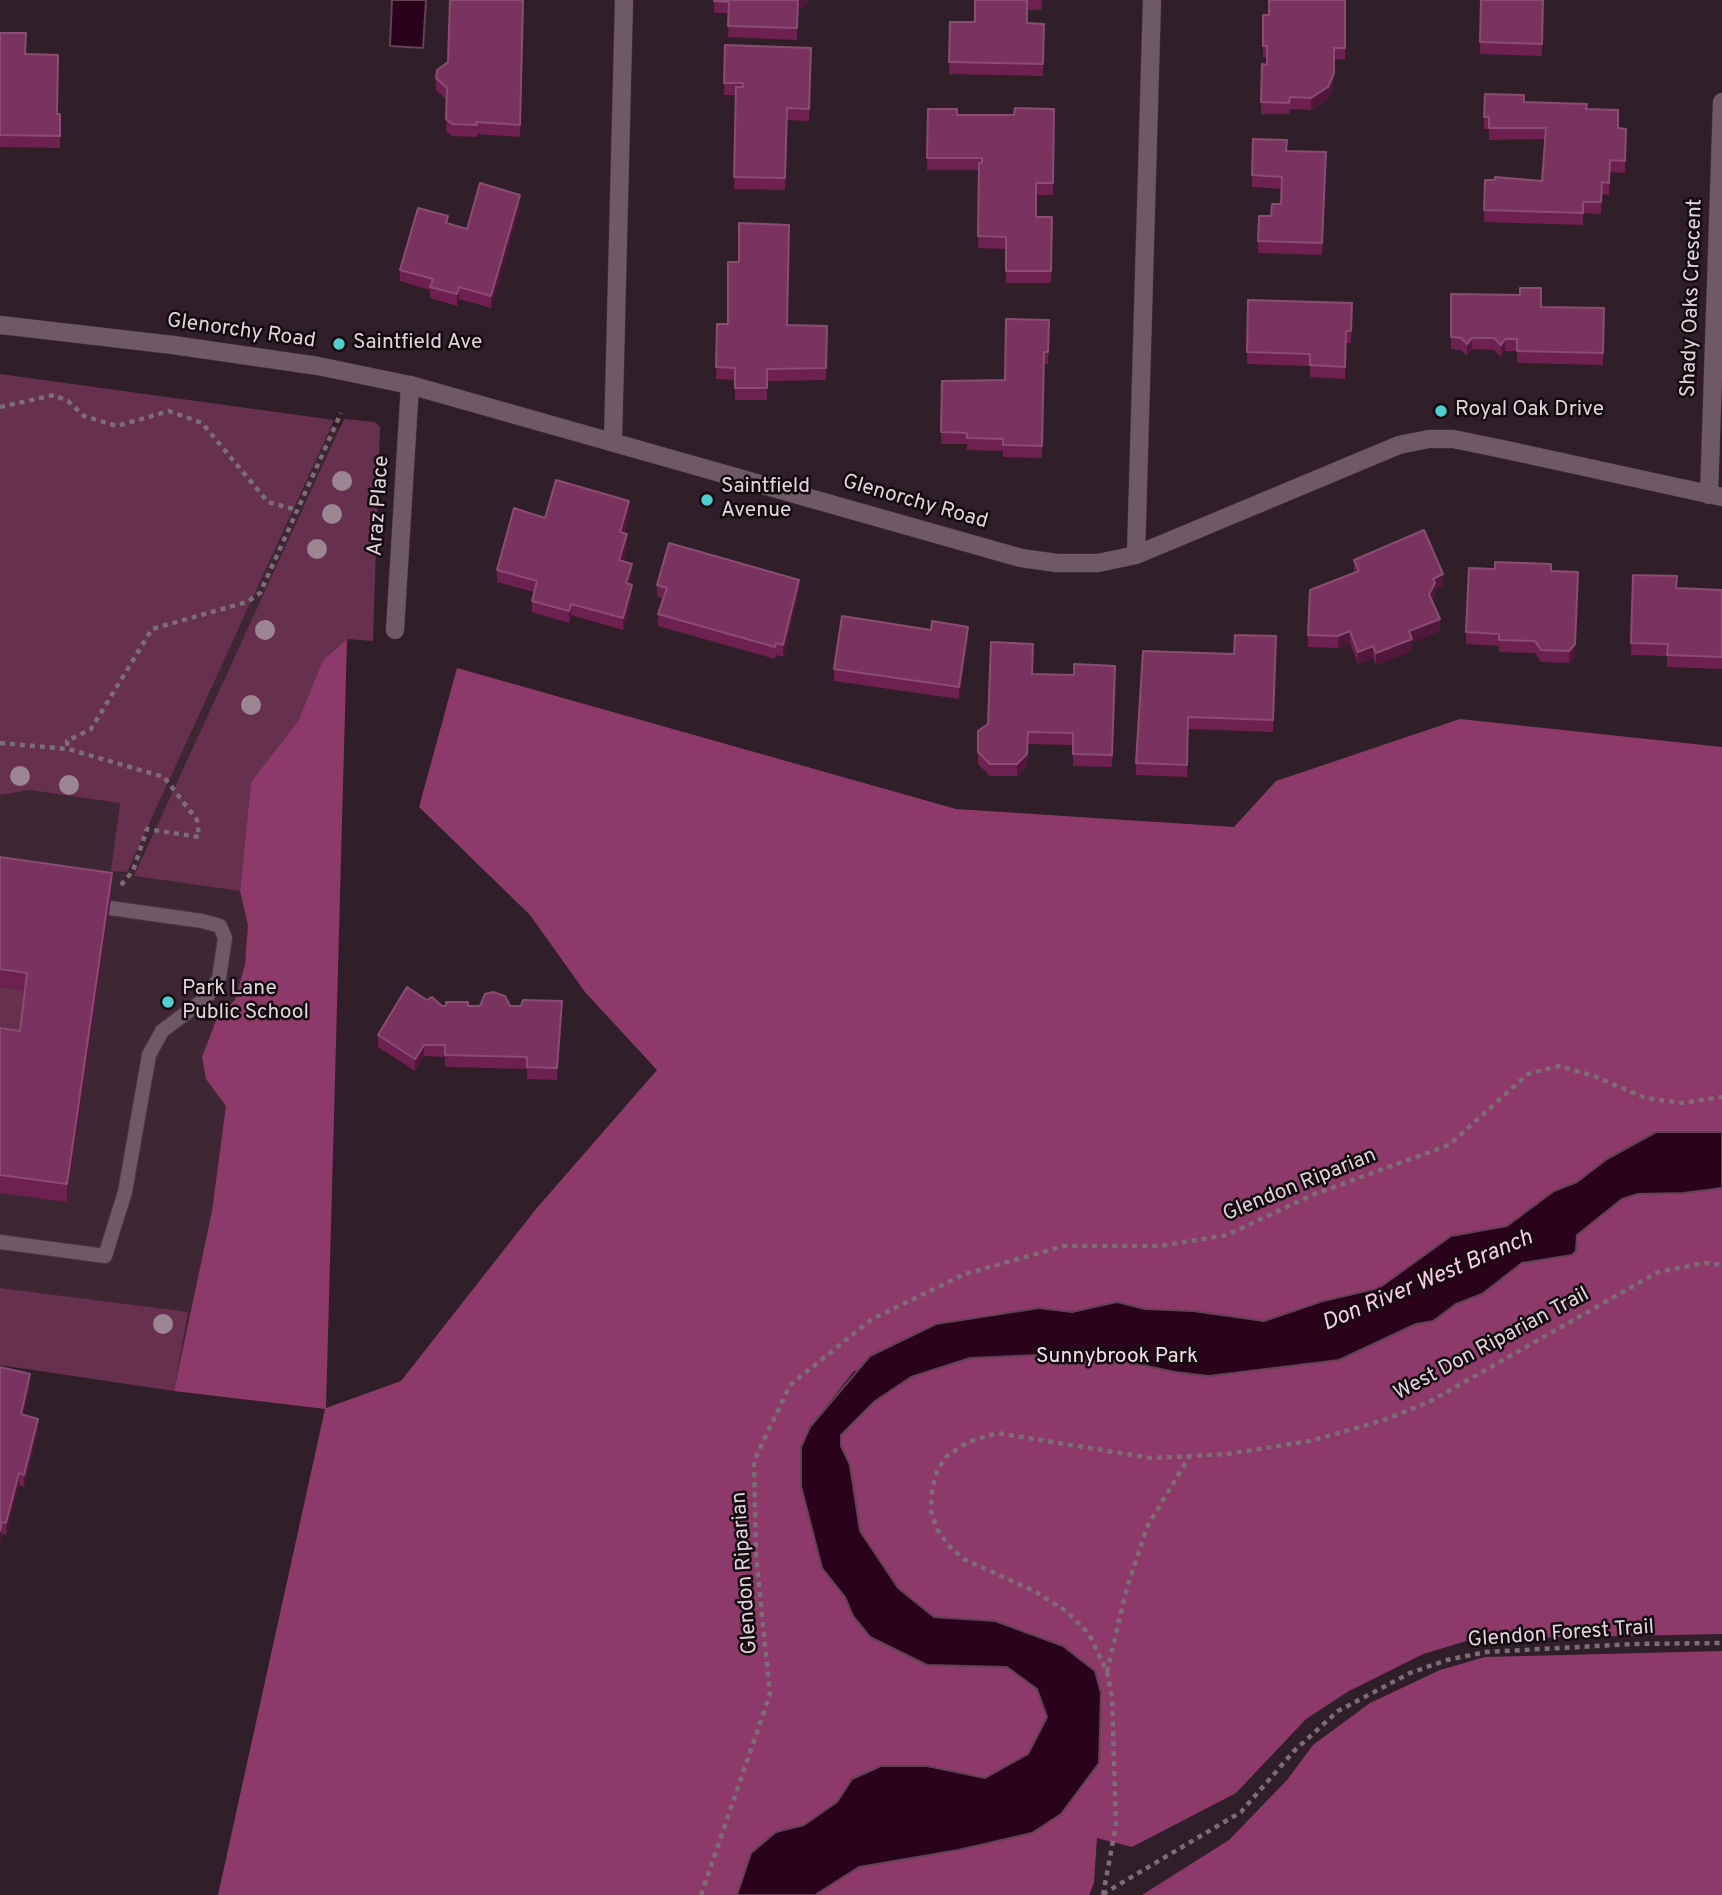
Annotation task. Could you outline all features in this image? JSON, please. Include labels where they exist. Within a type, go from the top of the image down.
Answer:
[{"type":"street","points":[[613,440],[624,0]]},
{"type":"street","points":[[1136,555],[1152,0]]},
{"type":"street","name":"Shady Oaks Crescent","points":[[1715,496],[1722,102]]},
{"type":"street","name":"Glenorchy Road","points":[[0,325],[279,360],[410,385],[613,440],[1021,558],[1057,564],[1098,563],[1136,555],[1399,445],[1429,439],[1453,439],[1715,496]]},
{"type":"street","name":"Araz Place","points":[[395,629],[410,385]]},
{"type":"lane","points":[[0,1242],[104,1256],[125,1192],[149,1055],[162,1031],[206,998],[219,978],[225,938],[220,926],[202,920],[110,908]]},
{"type":"path","points":[[0,407],[54,395],[68,401],[84,416],[117,426],[169,411],[202,423],[268,502],[297,510]]},
{"type":"path","points":[[68,749],[68,741],[91,729],[152,629],[247,602],[260,593],[341,413]]},
{"type":"path","points":[[0,743],[68,749],[164,777],[197,820],[199,837],[147,829],[133,871],[121,884],[110,908]]},
{"type":"path","points":[[108,882],[121,884]]},
{"type":"path","name":"Glendon Riparian","points":[[701,1895],[770,1693],[756,1556],[754,1461],[790,1385],[872,1319],[965,1274],[1064,1246],[1160,1246],[1227,1235],[1312,1195],[1449,1146],[1528,1074],[1559,1066],[1594,1076],[1645,1098],[1682,1103],[1722,1097]]},
{"type":"path","name":"West Don Riparian Trail","points":[[1103,1895],[1116,1825],[1112,1697],[1107,1672],[1089,1634],[1066,1611],[1036,1592],[972,1564],[949,1546],[937,1530],[932,1511],[932,1489],[938,1469],[959,1447],[997,1433],[1018,1433],[1151,1458],[1268,1449],[1381,1421],[1429,1402],[1658,1272],[1705,1263],[1722,1265]]},
{"type":"path","name":"West Don Riparian Trail","points":[[1107,1672],[1126,1591],[1147,1527],[1189,1457]]},
{"type":"path","name":"Glendon Forest Trail","points":[[1103,1895],[1241,1812],[1294,1751],[1338,1711],[1410,1673],[1447,1660],[1486,1652],[1633,1644],[1722,1643]]},
{"type":"shaded area","points":[[0,374],[334,420],[127,872],[111,871],[120,803],[30,790],[0,795]]},
{"type":"shaded area","name":"Park Lane Public School","points":[[0,375],[353,430],[239,1397],[174,1391],[0,1365]]},
{"type":"shaded area","points":[[344,419],[375,422],[380,427],[373,641],[347,639],[323,660],[298,721],[251,782],[240,891],[134,876]]},
{"type":"shaded area","name":"Sunnybrook Park","points":[[347,639],[326,1408],[401,1381],[536,1209],[657,1070],[585,992],[530,915],[419,807],[457,668],[956,809],[1234,827],[1276,781],[1460,719],[1722,747],[1722,1132],[1710,1131],[1607,1159],[1577,1182],[1553,1191],[1507,1226],[1451,1236],[1379,1288],[1323,1301],[1264,1321],[1193,1311],[1145,1309],[1117,1302],[1072,1312],[1039,1308],[936,1324],[853,1372],[810,1427],[801,1447],[822,1568],[845,1597],[853,1616],[960,1667],[1007,1667],[1037,1689],[1047,1717],[1028,1754],[985,1778],[927,1766],[881,1766],[852,1779],[837,1802],[804,1825],[776,1832],[751,1853],[737,1895],[218,1895],[325,1409],[174,1391],[212,1211],[226,1106],[206,1079],[202,1057],[217,1018],[235,1000],[245,965],[248,925],[240,891],[251,782],[298,721],[323,660]]},
{"type":"shaded area","points":[[0,987],[27,990],[20,1048],[0,1046]]},
{"type":"shaded area","points":[[1722,1188],[1722,1634],[1473,1639],[1423,1654],[1349,1691],[1306,1719],[1236,1793],[1132,1847],[1097,1838],[1094,1883],[1089,1895],[815,1895],[859,1867],[959,1850],[1032,1833],[1099,1763],[995,1621],[934,1617],[898,1588],[860,1531],[850,1465],[841,1446],[841,1435],[875,1401],[911,1377],[970,1358],[1086,1353],[1175,1372],[1433,1321],[1456,1304],[1482,1294],[1522,1263],[1572,1255],[1576,1251],[1577,1235],[1622,1199],[1638,1194],[1684,1193]]},
{"type":"shaded area","points":[[0,1288],[188,1312],[174,1391],[0,1365]]},
{"type":"shaded area","points":[[1722,1651],[1722,1895],[1142,1895],[1229,1840],[1287,1780],[1313,1745],[1370,1703],[1440,1670],[1485,1657]]},
{"type":"water","points":[[392,0],[426,0],[423,48],[390,46]]},
{"type":"water","name":"Don River West Branch","points":[[1656,1132],[1722,1132],[1722,1188],[1684,1193],[1638,1194],[1622,1199],[1577,1235],[1576,1251],[1572,1255],[1522,1263],[1482,1294],[1456,1304],[1433,1321],[1416,1324],[1339,1360],[1209,1376],[1175,1372],[1086,1353],[970,1358],[911,1377],[875,1401],[841,1435],[841,1446],[850,1465],[860,1531],[898,1588],[934,1617],[995,1621],[1063,1646],[1095,1671],[1101,1693],[1099,1763],[1061,1814],[1032,1833],[958,1850],[859,1867],[815,1895],[737,1895],[751,1853],[776,1832],[804,1825],[837,1802],[852,1779],[881,1766],[927,1766],[985,1778],[1028,1754],[1047,1717],[1037,1689],[1007,1667],[927,1665],[870,1637],[853,1616],[845,1597],[822,1568],[801,1486],[801,1447],[810,1427],[870,1356],[936,1324],[1039,1308],[1072,1312],[1117,1302],[1145,1309],[1193,1311],[1264,1321],[1323,1301],[1379,1288],[1451,1236],[1507,1226],[1554,1191],[1577,1182],[1607,1159]]},
{"type":"building","points":[[450,0],[523,0],[520,125],[476,122],[477,125],[452,124],[446,119],[447,88],[436,78],[437,70],[448,62]]},
{"type":"building","points":[[714,0],[798,0],[797,28],[728,26],[729,2]]},
{"type":"building","points":[[975,0],[1027,0],[1027,23],[1044,24],[1043,64],[949,62],[950,22],[975,22]]},
{"type":"building","points":[[1269,0],[1345,0],[1345,48],[1334,48],[1334,73],[1328,87],[1311,98],[1290,97],[1289,103],[1261,102],[1262,64],[1267,65],[1267,46],[1263,46],[1263,15],[1269,15]]},
{"type":"building","points":[[1481,0],[1543,0],[1542,44],[1480,42]]},
{"type":"building","points":[[0,33],[26,33],[25,54],[58,55],[57,114],[60,114],[60,136],[0,135]]},
{"type":"building","points":[[725,45],[811,48],[809,109],[787,108],[785,178],[734,177],[736,87],[743,87],[743,83],[724,83]]},
{"type":"building","points":[[1485,94],[1524,95],[1524,102],[1587,104],[1586,109],[1618,110],[1618,128],[1626,129],[1625,161],[1610,160],[1609,183],[1602,182],[1601,202],[1583,202],[1583,213],[1484,210],[1485,180],[1495,180],[1495,177],[1542,181],[1546,128],[1489,128],[1489,117],[1484,117]]},
{"type":"building","points":[[1015,108],[1054,109],[1053,183],[1036,183],[1036,217],[1052,217],[1051,271],[1006,271],[1006,237],[978,236],[979,163],[982,163],[982,158],[927,158],[928,109],[957,109],[957,115],[1014,115]]},
{"type":"building","points":[[1253,139],[1287,140],[1286,151],[1326,152],[1322,243],[1258,241],[1259,216],[1271,216],[1272,204],[1281,204],[1282,177],[1252,175]]},
{"type":"building","points":[[480,183],[520,195],[491,296],[459,287],[457,294],[430,287],[433,279],[400,270],[418,208],[448,216],[446,223],[467,229]]},
{"type":"building","points":[[739,223],[789,225],[787,325],[827,326],[826,368],[767,369],[767,388],[735,388],[735,368],[716,367],[717,324],[728,324],[728,262],[739,262]]},
{"type":"building","points":[[1520,288],[1541,288],[1541,307],[1604,308],[1603,353],[1517,351],[1517,339],[1505,339],[1501,345],[1494,338],[1472,338],[1467,344],[1461,338],[1451,337],[1451,294],[1520,295]]},
{"type":"building","points":[[1248,300],[1352,303],[1351,331],[1346,331],[1345,367],[1310,365],[1310,354],[1247,352]]},
{"type":"building","points":[[1006,319],[1049,320],[1048,352],[1044,352],[1042,446],[1003,445],[1003,439],[967,438],[967,433],[941,432],[942,381],[1005,380]]},
{"type":"building","points":[[556,480],[629,501],[620,532],[627,534],[619,560],[632,564],[626,583],[632,585],[623,618],[571,604],[569,611],[532,601],[537,581],[497,570],[514,508],[545,518]]},
{"type":"building","points":[[1424,530],[1443,574],[1433,579],[1435,583],[1429,594],[1440,619],[1409,631],[1412,639],[1376,653],[1373,646],[1358,652],[1350,631],[1338,636],[1308,635],[1310,590],[1359,571],[1354,560]]},
{"type":"building","points":[[669,543],[799,580],[783,645],[776,643],[775,647],[658,614],[667,588],[657,585]]},
{"type":"building","points":[[1495,562],[1551,564],[1551,571],[1578,572],[1575,644],[1569,651],[1541,650],[1535,641],[1499,640],[1499,634],[1466,632],[1469,568],[1495,569]]},
{"type":"building","points":[[1633,575],[1677,576],[1676,588],[1722,590],[1722,657],[1667,655],[1668,644],[1631,643]]},
{"type":"building","points":[[842,616],[931,630],[932,621],[968,627],[959,687],[834,669]]},
{"type":"building","points":[[1235,635],[1276,636],[1273,720],[1188,717],[1187,765],[1136,763],[1143,651],[1234,654]]},
{"type":"building","points":[[991,642],[1033,644],[1032,674],[1074,675],[1074,664],[1115,666],[1112,755],[1073,754],[1073,733],[1028,732],[1027,754],[1017,764],[990,764],[978,752],[978,731],[988,724]]},
{"type":"building","points":[[0,857],[112,873],[67,1184],[0,1175],[0,1028],[20,1031],[27,973],[0,969]]},
{"type":"building","points":[[407,987],[427,1000],[432,997],[442,1006],[446,1006],[446,1002],[468,1002],[468,1006],[480,1006],[485,994],[493,992],[505,996],[510,1006],[521,1006],[523,1000],[562,1001],[557,1068],[527,1067],[527,1057],[445,1055],[445,1045],[424,1045],[415,1059],[378,1035]]},
{"type":"building","points":[[0,1367],[30,1374],[21,1414],[38,1419],[24,1475],[19,1473],[6,1523],[2,1522],[0,1531]]},
{"type":"place","name":"Saintfield Ave","points":[[339,344]]},
{"type":"place","name":"Royal Oak Drive","points":[[1441,411]]},
{"type":"place","name":"Saintfield Avenue","points":[[707,500]]},
{"type":"place","name":"Park Lane Public School","points":[[168,1002]]}]
